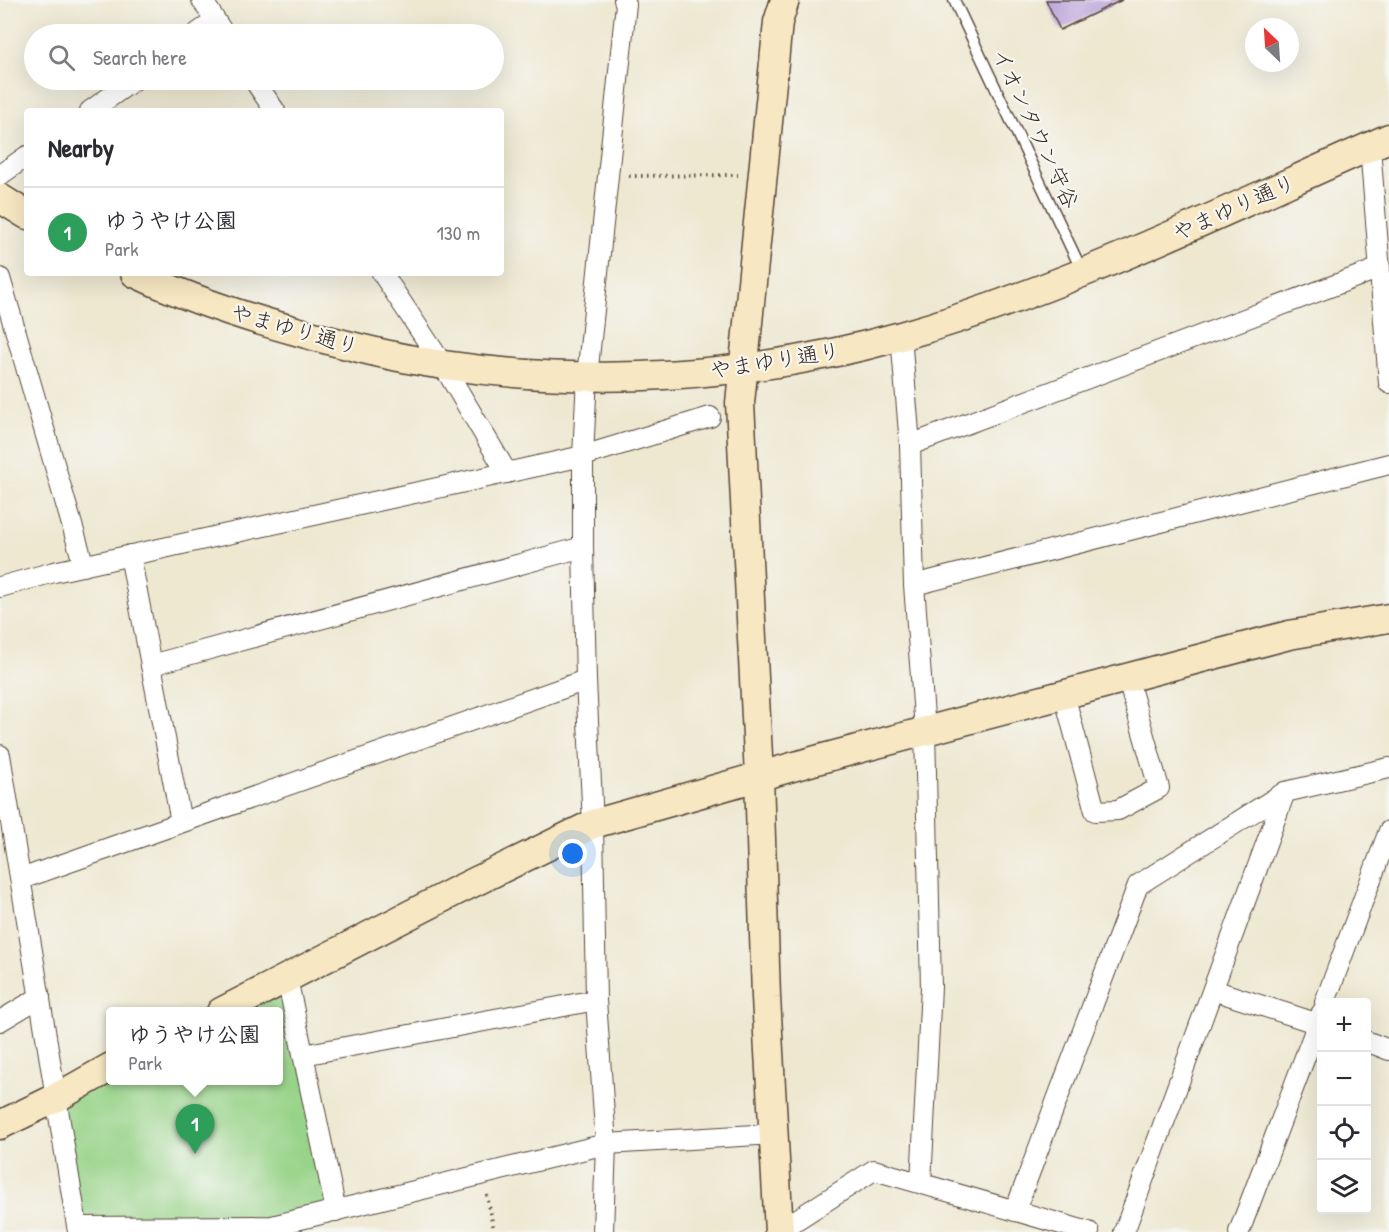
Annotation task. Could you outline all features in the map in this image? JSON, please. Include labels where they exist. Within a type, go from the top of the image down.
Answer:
[{"type":"street","points":[[202,0],[217,24]]},
{"type":"street","points":[[603,1232],[606,1144],[596,1000],[593,824],[586,681],[583,456],[587,377],[626,4],[624,0]]},
{"type":"street","points":[[785,0],[778,22],[740,403],[759,776],[766,996],[779,1231],[874,1170],[1089,1232]]},
{"type":"street","points":[[94,108],[120,90]]},
{"type":"street","points":[[261,90],[273,108]]},
{"type":"street","points":[[1379,142],[1380,268],[1389,383]]},
{"type":"street","name":"やまゆり通り","points":[[141,276],[243,316],[341,344],[443,365],[512,373],[587,377],[743,369],[811,358],[901,336],[999,304],[1083,273],[1379,142]]},
{"type":"street","points":[[0,175],[24,158]]},
{"type":"street","points":[[0,198],[24,213]]},
{"type":"street","points":[[910,445],[1380,268]]},
{"type":"street","points":[[384,276],[443,365],[507,473]]},
{"type":"street","points":[[0,278],[84,566]]},
{"type":"street","points":[[901,336],[910,445],[914,585],[925,730],[931,987],[921,1183]]},
{"type":"street","points":[[0,587],[130,555],[583,456],[710,417]]},
{"type":"street","points":[[914,585],[1389,464]]},
{"type":"street","points":[[151,664],[583,547]]},
{"type":"street","points":[[130,555],[181,822]]},
{"type":"street","points":[[229,1007],[593,824],[925,730],[1288,635],[1389,618]]},
{"type":"street","points":[[1064,694],[1095,811],[1118,810],[1159,788],[1127,677]]},
{"type":"street","points":[[21,879],[586,681]]},
{"type":"street","points":[[0,754],[78,1229],[272,1226],[606,1144],[773,1134]]},
{"type":"street","points":[[1015,1211],[1138,885],[1285,792],[1389,768]]},
{"type":"street","points":[[1124,1232],[1285,792]]},
{"type":"street","points":[[1326,998],[1389,831]]},
{"type":"street","points":[[287,978],[336,1211]]},
{"type":"street","points":[[1213,990],[1317,1019]]},
{"type":"street","points":[[0,1021],[40,997]]},
{"type":"street","points":[[303,1055],[596,1000]]},
{"type":"street","points":[[1239,1232],[1317,1028]]},
{"type":"street","points":[[1371,1043],[1389,1050]]},
{"type":"street","points":[[0,1125],[56,1098],[106,1070]]},
{"type":"lane","name":"イオンタウン守谷","points":[[954,0],[1083,273]]},
{"type":"path","points":[[607,176],[763,175]]},
{"type":"path","points":[[483,1174],[494,1232]]},
{"type":"green space","points":[[287,978],[336,1211],[272,1226],[78,1227],[56,1098],[106,1082],[106,1085],[283,1085],[283,1007],[229,1007]]},
{"type":"building","points":[[1046,0],[1122,0],[1060,30]]},
{"type":"place","name":"ゆうやけ公園","points":[[195,1154]]}]
